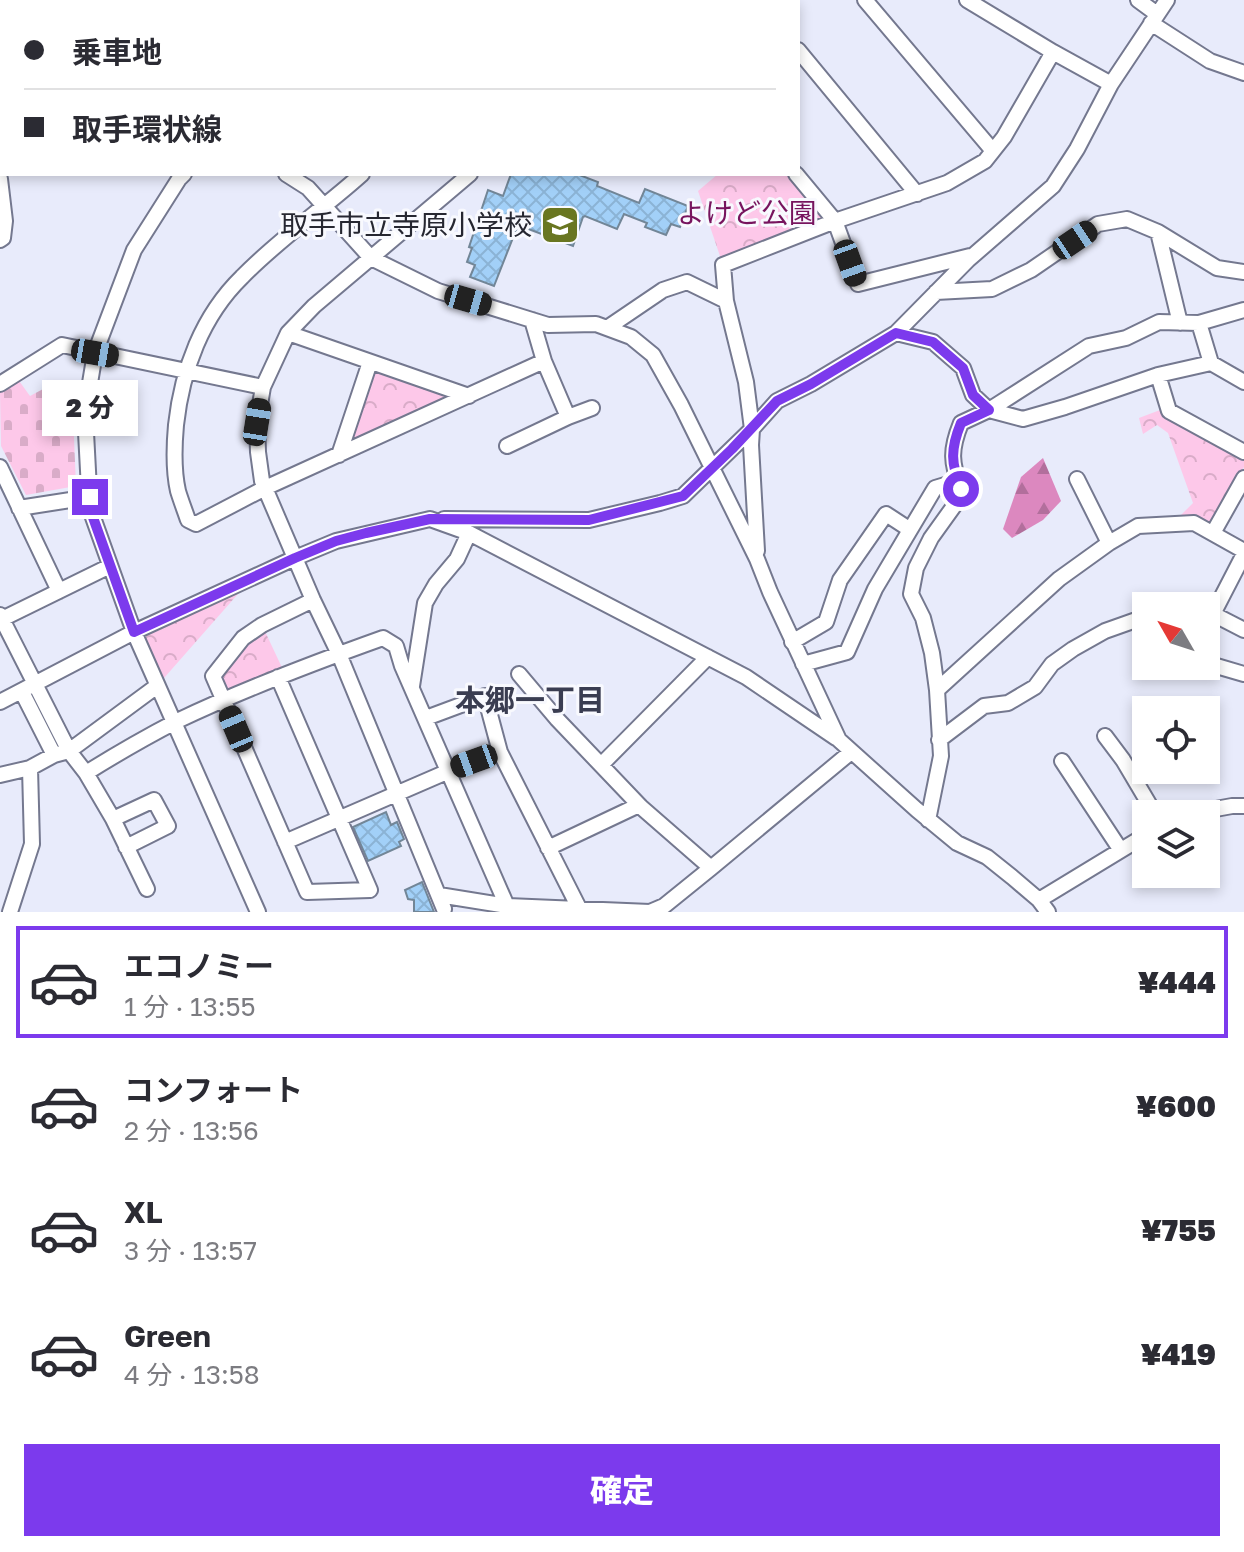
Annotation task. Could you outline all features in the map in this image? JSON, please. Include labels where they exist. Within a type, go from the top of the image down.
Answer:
[{"type":"street","points":[[865,0],[993,151]]},
{"type":"street","points":[[967,0],[1111,84]]},
{"type":"street","points":[[1138,0],[1154,18],[1210,61],[1244,73]]},
{"type":"street","points":[[0,702],[134,632],[336,541],[430,519],[589,520],[683,496],[777,401],[896,333],[968,260],[1053,186],[1077,149],[1111,84],[1167,0]]},
{"type":"street","points":[[800,52],[917,194]]},
{"type":"street","points":[[757,559],[752,429],[746,382],[726,301],[723,265],[835,221],[947,183],[985,161],[1004,137],[1053,52]]},
{"type":"street","points":[[182,176],[134,250],[95,353],[85,413],[90,509],[134,632],[258,912]]},
{"type":"street","points":[[289,176],[308,188],[371,258],[438,291],[548,325],[596,324],[631,337],[653,355],[757,559],[839,740]]},
{"type":"street","points":[[360,176],[240,278],[210,317],[195,346],[179,402],[174,452],[178,489],[188,520],[196,524],[265,488],[544,361]]},
{"type":"street","points":[[468,176],[314,306],[288,333],[263,387],[257,422],[262,481],[339,654],[441,902],[650,912],[664,906],[851,752]]},
{"type":"street","points":[[798,176],[835,221],[858,284],[975,255]]},
{"type":"street","points":[[0,179],[5,221],[0,240]]},
{"type":"street","points":[[936,292],[992,289],[1031,270],[1098,224],[1127,219],[1158,232],[1217,268],[1244,272]]},
{"type":"street","points":[[1158,232],[1180,323]]},
{"type":"street","points":[[607,328],[663,290],[687,282],[726,301]]},
{"type":"street","points":[[928,820],[941,756],[937,690],[923,618],[911,594],[916,568],[961,489],[952,467],[953,442],[961,423],[989,410],[1089,346],[1126,338],[1159,322],[1199,323],[1244,310]]},
{"type":"street","points":[[532,320],[544,361],[568,417]]},
{"type":"street","points":[[1199,323],[1211,363]]},
{"type":"street","points":[[288,333],[469,396]]},
{"type":"street","points":[[896,333],[933,342],[963,368],[973,395],[989,410],[1023,419],[1158,375],[1211,363],[1244,382]]},
{"type":"street","points":[[0,384],[62,345],[263,387]]},
{"type":"street","points":[[339,455],[370,362]]},
{"type":"street","points":[[1158,375],[1169,411],[1244,452]]},
{"type":"street","points":[[507,446],[592,408]]},
{"type":"street","points":[[0,467],[59,591]]},
{"type":"street","points":[[1213,533],[1244,478]]},
{"type":"street","points":[[1077,479],[1109,543]]},
{"type":"street","points":[[803,664],[847,652],[875,589],[935,488],[958,481]]},
{"type":"street","points":[[19,508],[90,497]]},
{"type":"street","points":[[792,642],[826,622],[840,580],[886,514],[909,529]]},
{"type":"street","points":[[430,519],[469,533],[746,677],[839,740],[928,820],[957,843],[987,857],[1043,906],[1132,843]]},
{"type":"street","points":[[937,690],[1059,579],[1138,526],[1194,523],[1244,552],[1220,596]]},
{"type":"street","points":[[412,687],[425,603],[457,559],[469,533]]},
{"type":"street","points":[[110,566],[1,618],[28,689],[61,753],[86,773],[113,819],[147,889]]},
{"type":"street","points":[[278,677],[370,890],[307,892],[213,676],[243,638],[313,600]]},
{"type":"street","points":[[1220,619],[1244,630]]},
{"type":"street","points":[[939,740],[984,706],[1008,703],[1035,687],[1052,664],[1073,649],[1105,631],[1132,621]]},
{"type":"street","points":[[86,773],[175,722],[278,677],[383,638],[396,646],[507,906]]},
{"type":"street","points":[[601,765],[708,657]]},
{"type":"street","points":[[1220,668],[1244,674]]},
{"type":"street","points":[[519,674],[639,805],[711,868]]},
{"type":"street","points":[[0,775],[30,768],[61,753],[157,686]]},
{"type":"street","points":[[426,718],[485,696],[500,752],[580,910]]},
{"type":"street","points":[[1105,736],[1147,800]]},
{"type":"street","points":[[285,842],[500,752]]},
{"type":"street","points":[[1062,761],[1120,849]]},
{"type":"street","points":[[10,912],[32,844],[30,768]]},
{"type":"street","points":[[113,819],[154,800],[168,826],[126,847]]},
{"type":"street","points":[[548,848],[639,805]]},
{"type":"street","points":[[1220,808],[1244,806]]},
{"type":"green space","name":"よけど公園","points":[[716,176],[798,176],[835,221],[723,265],[698,191]]},
{"type":"green space","points":[[370,362],[469,396],[339,455]]},
{"type":"green space","points":[[17,378],[30,396],[45,388],[72,390],[76,486],[26,495],[1,446],[0,391]]},
{"type":"green space","points":[[1160,410],[1244,458],[1244,467],[1209,526],[1165,531],[1193,503],[1168,433],[1157,425],[1143,434],[1139,418]]},
{"type":"green space","points":[[1043,458],[1061,501],[1043,520],[1012,538],[1003,529],[1021,477]]},
{"type":"green space","points":[[252,578],[157,686],[134,632]]},
{"type":"green space","points":[[262,625],[285,674],[224,700],[213,676]]},
{"type":"building","points":[[510,176],[582,176],[598,182],[597,186],[639,203],[645,189],[688,206],[680,227],[671,224],[666,235],[624,214],[617,229],[585,216],[573,246],[518,225],[494,286],[470,277],[475,265],[467,262],[488,190],[503,196]]},
{"type":"building","points":[[386,812],[391,825],[397,822],[404,839],[399,842],[401,846],[368,861],[353,827]]},
{"type":"building","points":[[422,882],[434,912],[414,912],[414,900],[408,899],[405,890]]},
{"type":"place","name":"取手市立寺原小学校","points":[[560,225]]},
{"type":"district","name":"本郷一丁目","points":[[530,701]]},
{"type":"route","points":[[90,497],[90,509],[134,632],[295,558],[336,541],[366,533],[430,519],[589,520],[683,496],[777,401],[896,333],[933,342],[963,368],[973,395],[989,410],[961,423],[953,442],[952,467],[961,489]]}]
